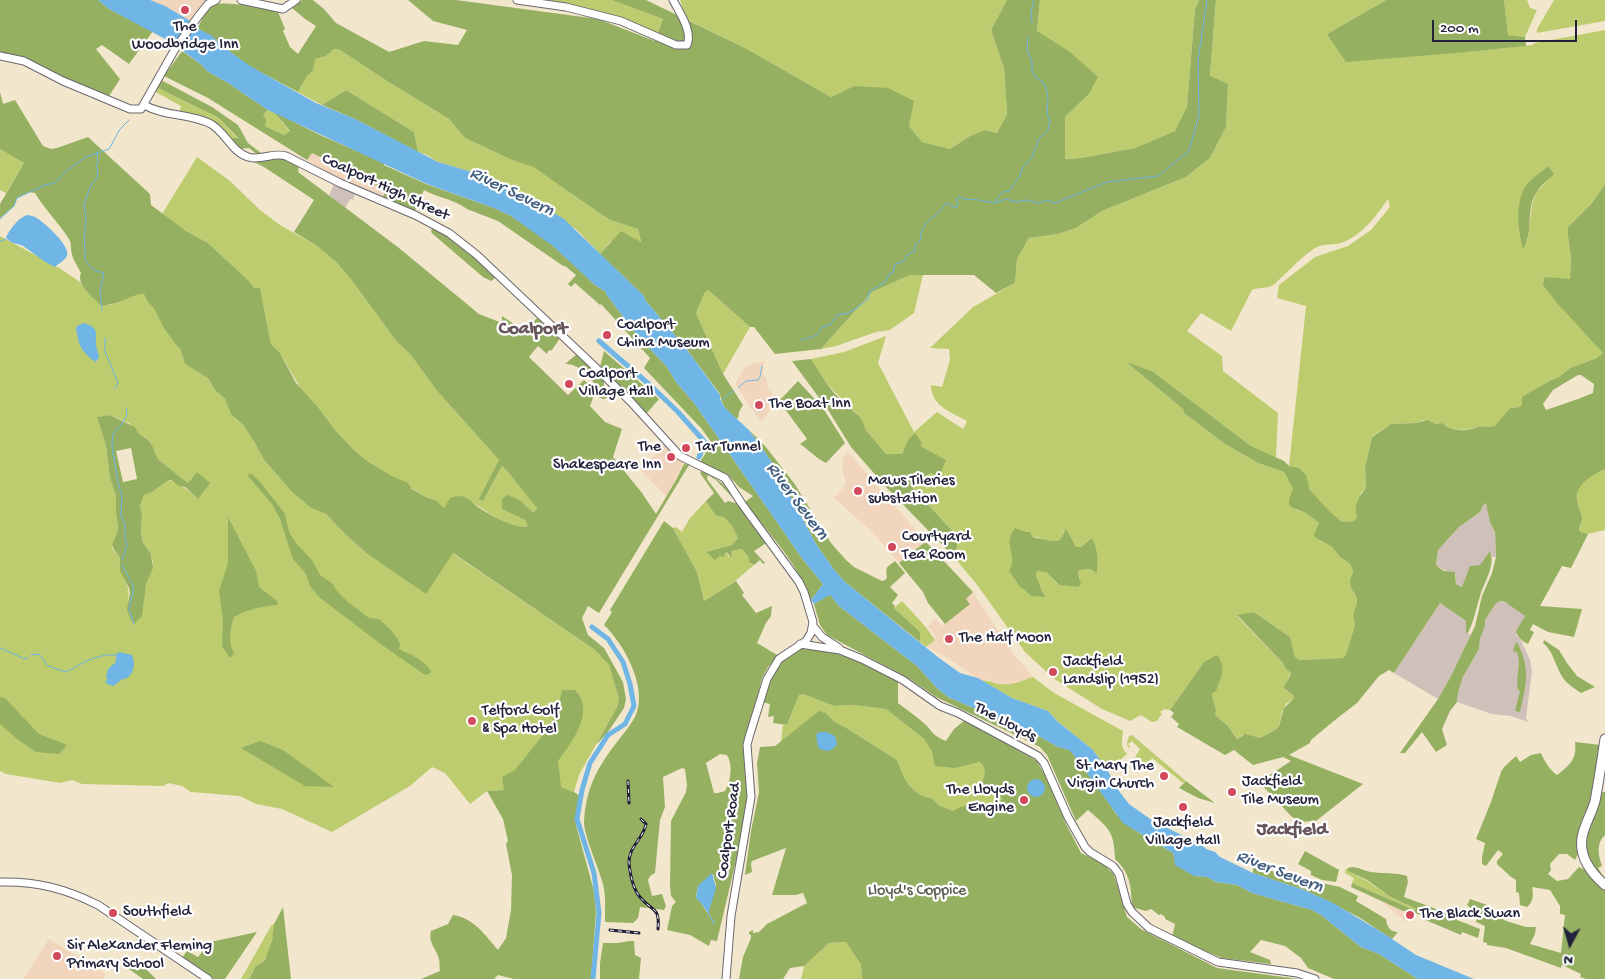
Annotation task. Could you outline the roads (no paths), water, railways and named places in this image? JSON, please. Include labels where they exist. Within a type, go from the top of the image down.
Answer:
[{"type":"main road","points":[[1605,739],[1595,802],[1582,838],[1585,860],[1596,877],[1605,885]]},
{"type":"street","points":[[0,56],[24,62],[63,81],[130,109],[141,109],[176,49],[197,18],[208,4],[216,0]]},
{"type":"street","points":[[241,0],[278,8],[286,8],[296,0]]},
{"type":"street","points":[[517,0],[566,7],[621,21],[676,46],[687,45],[689,40],[685,22],[673,0]]},
{"type":"street","name":"Coalport High Street","points":[[144,105],[158,112],[199,119],[221,132],[240,153],[253,158],[278,154],[286,156],[340,183],[415,215],[449,233],[501,277],[631,402],[680,456],[725,478],[790,569],[804,592],[813,626]]},
{"type":"street","points":[[800,644],[809,636],[813,626]]},
{"type":"street","points":[[813,626],[831,644]]},
{"type":"street","points":[[809,636],[845,651]]},
{"type":"street","name":"The Lloyds","points":[[800,644],[845,651],[903,680],[940,706],[958,713],[1038,756],[1052,779],[1068,817],[1085,847],[1113,866],[1119,874],[1127,904],[1132,912],[1149,928],[1218,962],[1297,973],[1315,979]]},
{"type":"street","name":"Coalport Road","points":[[726,979],[731,916],[751,797],[748,737],[767,679],[779,659],[800,644]]},
{"type":"street","points":[[0,882],[31,882],[80,896],[98,905],[208,979]]},
{"type":"water","name":"River Severn","points":[[98,0],[150,0],[165,6],[199,26],[198,29],[211,35],[221,45],[250,66],[316,103],[355,119],[438,162],[472,172],[480,177],[505,185],[564,219],[644,296],[645,300],[685,347],[720,395],[720,400],[726,409],[749,430],[773,464],[816,544],[845,582],[960,673],[978,678],[1012,698],[1048,711],[1057,721],[1093,750],[1129,804],[1153,821],[1253,873],[1304,890],[1333,903],[1416,955],[1474,979],[1418,979],[1379,954],[1361,947],[1312,910],[1252,893],[1237,885],[1216,882],[1207,877],[1194,876],[1175,865],[1173,853],[1123,823],[1069,750],[1058,747],[1010,720],[999,719],[948,697],[917,666],[839,606],[830,595],[814,604],[811,600],[823,584],[804,561],[694,403],[676,382],[667,367],[638,336],[606,292],[595,285],[553,246],[511,216],[427,184],[268,110],[207,71],[202,65],[169,41],[109,9]]},
{"type":"water","points":[[27,215],[35,217],[44,223],[65,246],[67,256],[55,267],[6,237],[15,224]]},
{"type":"water","points":[[83,323],[93,327],[96,333],[99,357],[96,362],[84,352],[80,344],[76,328]]},
{"type":"water","points":[[119,652],[132,655],[134,661],[133,670],[130,676],[113,686],[105,682],[108,679],[106,678],[108,669],[116,662],[116,655]]},
{"type":"water","points":[[819,732],[826,732],[835,736],[837,744],[833,749],[828,751],[818,747],[816,735]]},
{"type":"water","points":[[1032,779],[1040,779],[1045,784],[1043,795],[1032,797],[1027,792],[1027,784]]},
{"type":"water","points":[[712,873],[716,888],[709,914],[714,924],[696,898],[698,886]]},
{"type":"waterway","points":[[1032,23],[1031,11],[1034,0]]},
{"type":"waterway","points":[[801,340],[816,335],[821,328],[831,324],[837,315],[848,313],[868,299],[869,292],[886,281],[889,274],[893,273],[895,264],[904,261],[907,255],[915,251],[915,245],[920,241],[923,227],[946,203],[956,208],[958,205],[956,199],[960,197],[995,203],[1006,199],[1016,202],[1026,200],[1039,203],[1047,200],[1055,203],[1107,182],[1158,176],[1189,151],[1199,115],[1198,60],[1207,0]]},
{"type":"waterway","points":[[996,202],[1003,192],[1009,191],[1019,177],[1023,167],[1032,157],[1039,139],[1048,130],[1050,121],[1047,114],[1048,97],[1046,88],[1032,71],[1032,62],[1027,49],[1028,37]]},
{"type":"waterway","points":[[0,219],[14,206],[17,198],[45,185],[55,183],[65,172],[86,157],[109,149],[120,129],[129,120]]},
{"type":"waterway","points":[[97,152],[97,178],[90,187],[84,205],[86,219],[84,239],[85,260],[96,271],[104,273],[100,292],[102,310]]},
{"type":"waterway","points":[[0,241],[7,239]]},
{"type":"waterway","points":[[105,338],[105,351],[118,383],[115,389]]},
{"type":"waterway","points":[[599,341],[651,386],[703,440],[705,443],[699,457]]},
{"type":"waterway","points":[[738,388],[746,381],[758,380],[762,366]]},
{"type":"waterway","points":[[720,401],[734,391]]},
{"type":"waterway","points":[[122,560],[127,546],[125,525],[121,515],[122,496],[112,445],[113,434],[127,415],[126,408]]},
{"type":"waterway","points":[[122,565],[133,585],[129,609],[134,624]]},
{"type":"waterway","points":[[592,627],[608,639],[623,662],[634,706],[625,724],[608,735],[590,763],[582,790],[577,819],[594,873],[599,913],[593,979]]},
{"type":"waterway","points":[[0,648],[25,659],[28,657]]},
{"type":"waterway","points":[[31,655],[39,654],[48,666],[66,672],[96,657],[116,655]]},
{"type":"railway","points":[[628,781],[629,803]]},
{"type":"railway","points":[[641,819],[646,824],[645,829],[633,847],[629,857],[629,867],[635,890],[658,916],[658,929]]},
{"type":"railway","points":[[610,930],[639,933]]},
{"type":"place","name":"The Woodbridge Inn","points":[[185,10]]},
{"type":"place","name":"Coalport China Museum","points":[[607,335]]},
{"type":"place","name":"Coalport Village Hall","points":[[569,384]]},
{"type":"place","name":"The Boat Inn","points":[[759,405]]},
{"type":"place","name":"Tar Tunnel","points":[[686,448]]},
{"type":"place","name":"The Shakespeare Inn","points":[[671,457]]},
{"type":"place","name":"Maws Tileries substation","points":[[858,491]]},
{"type":"place","name":"Courtyard Tea Room","points":[[892,547]]},
{"type":"place","name":"The Half Moon","points":[[949,639]]},
{"type":"place","name":"Jackfield Landslip (1952)","points":[[1053,672]]},
{"type":"place","name":"Telford Golf & Spa Hotel","points":[[472,721]]},
{"type":"place","name":"St Mary The Virgin Church","points":[[1164,776]]},
{"type":"place","name":"Jackfield Tile Museum","points":[[1232,792]]},
{"type":"place","name":"The Lloyds Engine","points":[[1024,800]]},
{"type":"place","name":"Jackfield Village Hall","points":[[1183,807]]},
{"type":"place","name":"Southfield","points":[[113,913]]},
{"type":"place","name":"The Black Swan","points":[[1410,915]]},
{"type":"place","name":"Sir Alexander Fleming Primary School","points":[[57,956]]},
{"type":"district","name":"Coalport","points":[[533,330]]},
{"type":"district","name":"Jackfield","points":[[1292,831]]},
{"type":"park label","name":"Lloyd's Coppice","points":[[917,892]]}]
